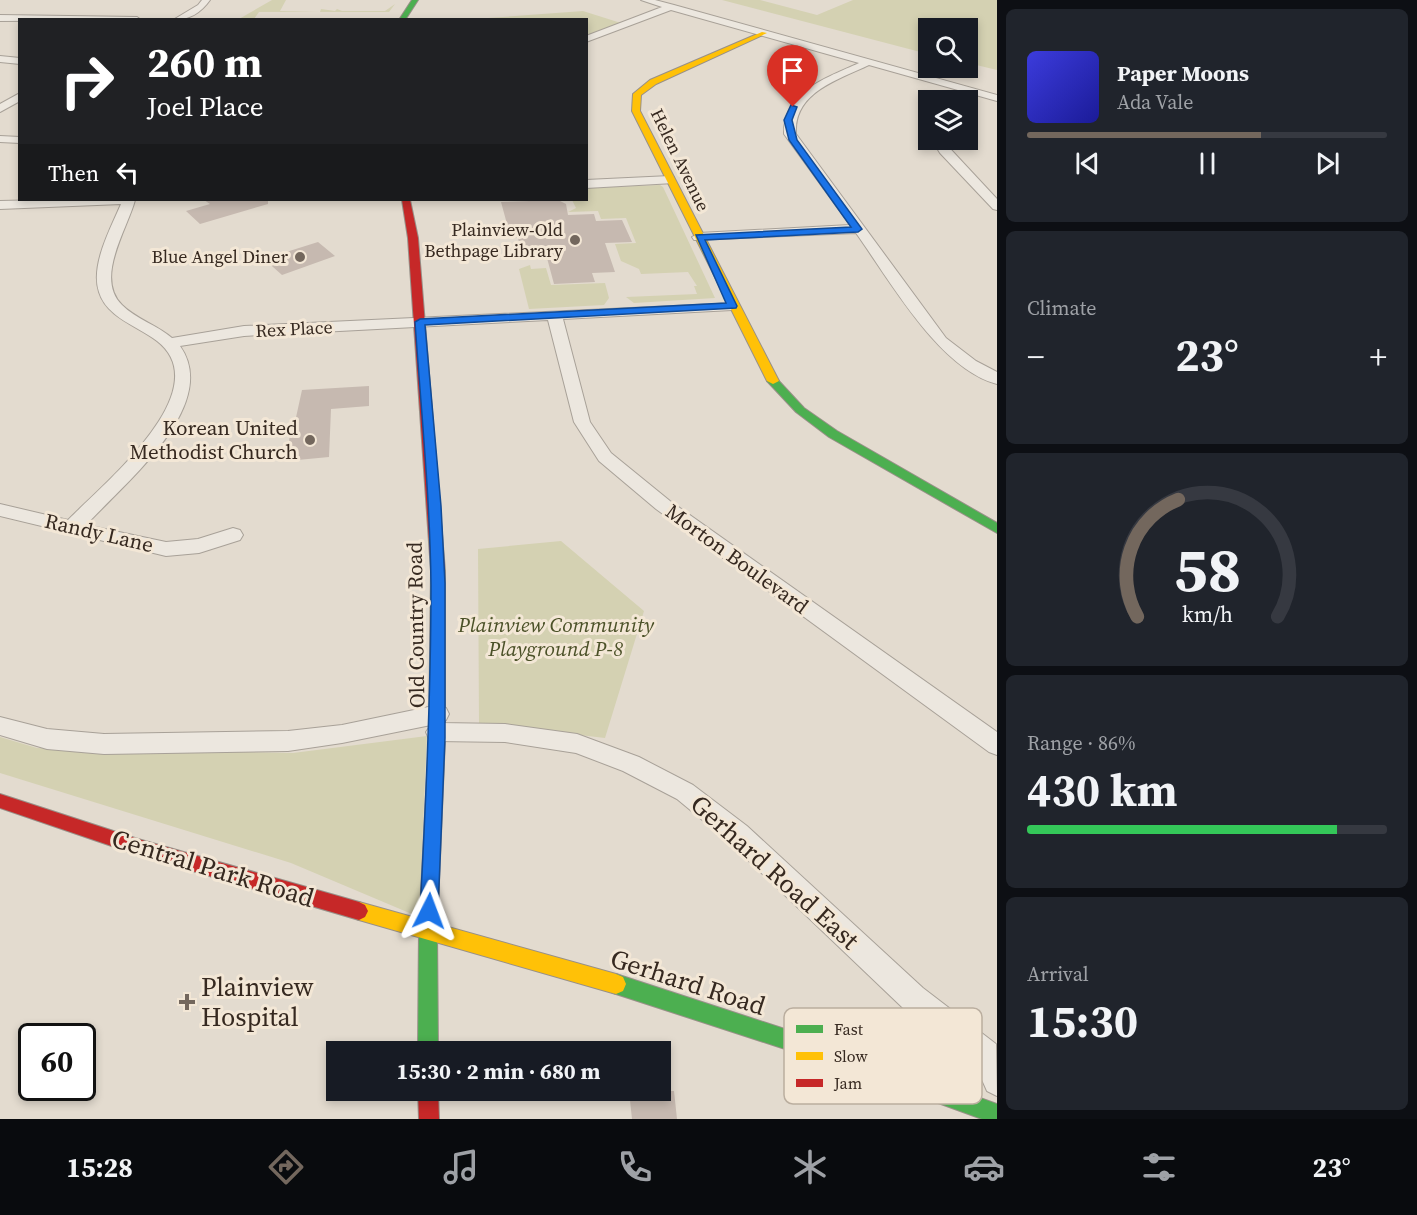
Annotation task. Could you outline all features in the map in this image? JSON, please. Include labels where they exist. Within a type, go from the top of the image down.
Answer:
[{"type":"street","points":[[181,18],[201,8],[206,0]]},
{"type":"street","points":[[403,18],[415,0]]},
{"type":"street","points":[[645,0],[968,90]]},
{"type":"street","points":[[588,38],[671,7]]},
{"type":"street","points":[[0,18],[18,18]]},
{"type":"street","name":"Helen Avenue","points":[[764,33],[653,82],[637,94],[636,111],[732,306],[767,373],[783,394],[800,410],[833,434],[997,529]]},
{"type":"street","points":[[0,59],[18,61]]},
{"type":"street","points":[[868,62],[807,94],[793,107],[788,120],[793,140],[941,341],[970,364],[997,379]]},
{"type":"street","points":[[978,93],[997,98]]},
{"type":"street","points":[[0,109],[18,97]]},
{"type":"street","points":[[0,139],[18,140]]},
{"type":"street","points":[[943,150],[997,206]]},
{"type":"street","points":[[588,184],[670,180]]},
{"type":"street","points":[[0,205],[103,201]]},
{"type":"street","points":[[72,528],[152,441],[177,407],[184,384],[182,358],[170,343],[154,330],[122,312],[111,302],[105,291],[108,261],[129,201]]},
{"type":"street","name":"Old Country Road","points":[[406,201],[413,237],[435,506],[438,723],[428,930],[428,1041]]},
{"type":"street","points":[[699,237],[858,229]]},
{"type":"street","name":"Rex Place","points":[[170,343],[244,331],[732,306]]},
{"type":"street","name":"Morton Boulevard","points":[[554,315],[582,422],[605,457],[622,473],[997,745]]},
{"type":"street","name":"Randy Lane","points":[[0,510],[166,549],[199,546],[233,536]]},
{"type":"street","points":[[0,726],[47,739],[104,744],[288,741],[438,723]]},
{"type":"street","name":"Gerhard Road East","points":[[438,723],[577,744],[631,764],[685,792],[738,834],[926,1008]]},
{"type":"street","name":"Central Park Road","points":[[0,801],[277,887],[428,930]]},
{"type":"street","name":"Gerhard Road","points":[[428,930],[585,975],[784,1038]]},
{"type":"street","name":"Gerhard Road East","points":[[982,1051],[986,1054],[997,1081]]},
{"type":"street","points":[[429,1101],[429,1119]]},
{"type":"street","name":"Gerhard Road","points":[[971,1104],[997,1114]]},
{"type":"green space","points":[[272,0],[286,0],[280,11],[320,12],[259,12],[255,18],[241,18]]},
{"type":"green space","points":[[722,0],[760,0],[817,15],[853,0],[997,0],[997,70],[978,65],[978,18],[918,18],[918,51]]},
{"type":"green space","points":[[395,4],[389,12],[320,12],[321,9],[385,11]]},
{"type":"green space","points":[[583,11],[624,24],[588,38],[588,18],[488,18]]},
{"type":"green space","points":[[660,185],[663,187],[715,298],[634,303],[626,297],[697,294],[694,286],[697,286],[688,272],[641,274],[639,269],[621,261],[615,244],[636,243],[626,218],[601,219],[598,211],[568,212],[576,208],[572,201],[588,201],[588,188]]},
{"type":"green space","points":[[530,265],[531,269],[546,268],[551,285],[605,283],[609,298],[604,305],[529,309],[519,269]]},
{"type":"green space","name":"Plainview Community Playground P-8","points":[[561,541],[644,611],[605,738],[479,723],[478,549]]},
{"type":"green space","points":[[427,736],[419,917],[291,863],[0,773],[0,737],[37,748],[293,753]]},
{"type":"building","points":[[206,201],[268,201],[268,204],[200,224],[186,211],[210,204]]},
{"type":"building","name":"Plainview-Old Bethpage Library","points":[[560,201],[566,204],[568,215],[594,214],[596,221],[622,220],[632,242],[605,243],[615,272],[592,273],[595,282],[554,284],[547,258],[523,259],[518,238],[510,235],[501,202]]},
{"type":"building","name":"Blue Angel Diner","points":[[318,242],[335,256],[282,275],[264,259]]},
{"type":"building","name":"Korean United Methodist Church","points":[[369,386],[369,406],[331,409],[329,457],[287,461],[291,422],[295,422],[302,390]]},
{"type":"building","points":[[671,1091],[674,1091],[677,1119],[632,1119],[630,1101],[671,1101]]},
{"type":"traffic: fast","points":[[403,18],[415,0]]},
{"type":"traffic: fast","points":[[773,381],[800,410],[833,434],[997,529]]},
{"type":"traffic: fast","points":[[428,1041],[428,930],[437,738],[438,571]]},
{"type":"traffic: fast","points":[[616,984],[784,1039]]},
{"type":"traffic: fast","points":[[969,1104],[997,1114]]},
{"type":"traffic: slow","points":[[764,33],[653,82],[637,94],[636,111],[773,381]]},
{"type":"traffic: slow","points":[[359,911],[616,984]]},
{"type":"traffic: jam","points":[[406,201],[413,238],[421,331],[438,571]]},
{"type":"traffic: jam","points":[[0,801],[138,847],[359,911]]},
{"type":"traffic: jam","points":[[428,1101],[429,1119]]},
{"type":"place","name":"Plainview-Old Bethpage Library","points":[[575,240]]},
{"type":"place","name":"Blue Angel Diner","points":[[300,257]]},
{"type":"place","name":"Korean United Methodist Church","points":[[310,440]]},
{"type":"place","name":"Plainview Hospital","points":[[187,1002]]},
{"type":"route","points":[[429,911],[437,738],[438,583],[435,506],[420,322],[732,306],[699,237],[858,229],[793,140],[788,127],[793,107]]}]
